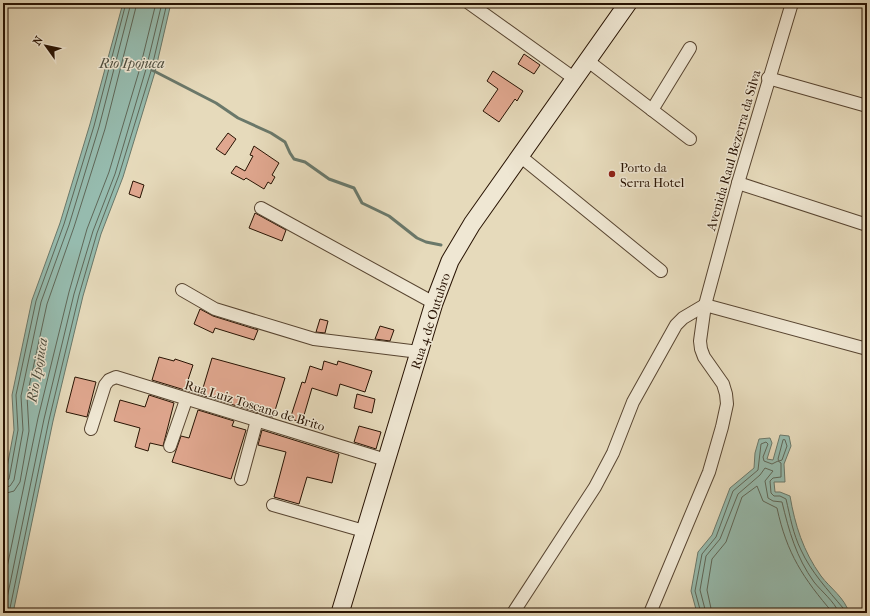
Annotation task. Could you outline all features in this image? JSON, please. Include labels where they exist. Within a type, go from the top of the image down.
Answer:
[{"type":"main road","name":"Rua 4 de Outubro","points":[[340,613],[434,303],[450,261],[472,224],[628,3]]},
{"type":"street","points":[[469,3],[575,79]]},
{"type":"street","name":"Avenida Raul Bezerra da Silva","points":[[650,613],[709,472],[727,404],[723,384],[704,357],[701,349],[700,341],[705,305],[768,78],[792,3]]},
{"type":"street","points":[[652,110],[690,48]]},
{"type":"street","points":[[588,61],[690,139]]},
{"type":"street","points":[[768,78],[867,106]]},
{"type":"street","points":[[520,156],[661,271]]},
{"type":"street","points":[[738,183],[867,225]]},
{"type":"street","points":[[261,208],[434,303]]},
{"type":"street","points":[[182,290],[215,308],[314,339],[419,352]]},
{"type":"street","points":[[513,613],[595,487],[613,453],[633,402],[676,325],[683,318],[705,305],[867,349]]},
{"type":"street","name":"Rua Luiz Toscano de Brito","points":[[91,430],[105,385],[109,380],[116,377],[186,400],[257,420],[386,460]]},
{"type":"street","points":[[170,446],[186,400]]},
{"type":"street","points":[[241,479],[257,420]]},
{"type":"street","points":[[273,505],[364,531]]},
{"type":"water","name":"Rio Ipojuca","points":[[123,3],[171,3],[155,72],[123,177],[101,234],[83,296],[53,421],[13,613],[3,613],[3,489],[14,430],[12,395],[32,300],[60,223],[90,124]]},
{"type":"water","points":[[780,435],[789,436],[791,446],[784,464],[785,482],[774,482],[775,492],[780,492],[790,496],[797,527],[809,557],[821,576],[837,593],[849,613],[697,613],[691,591],[698,552],[712,535],[730,488],[754,468],[755,453],[759,439],[770,438],[772,443],[767,459],[773,460]]},
{"type":"building","points":[[524,54],[540,65],[534,74],[518,64]]},
{"type":"building","points":[[493,71],[523,91],[517,101],[515,99],[499,122],[483,111],[498,89],[487,81]]},
{"type":"building","points":[[228,133],[236,139],[225,155],[216,149]]},
{"type":"building","points":[[254,146],[279,163],[272,175],[275,177],[271,184],[268,182],[264,189],[246,178],[244,180],[231,173],[236,166],[245,171],[253,156],[250,155]]},
{"type":"building","points":[[133,181],[144,185],[140,198],[129,194]]},
{"type":"building","points":[[255,213],[286,230],[282,241],[249,228]]},
{"type":"building","points":[[200,309],[213,316],[258,330],[254,340],[215,328],[213,333],[194,324]]},
{"type":"building","points":[[320,319],[328,321],[325,333],[316,332]]},
{"type":"building","points":[[380,326],[394,330],[390,341],[375,339]]},
{"type":"building","points":[[159,357],[174,361],[175,359],[193,365],[187,383],[203,388],[212,358],[285,378],[273,417],[152,380]]},
{"type":"building","points":[[324,361],[337,365],[338,361],[372,371],[365,392],[340,384],[337,396],[312,388],[302,422],[290,419],[302,382],[305,383],[310,366],[322,370]]},
{"type":"building","points":[[75,377],[96,382],[87,417],[66,412]]},
{"type":"building","points":[[357,394],[375,399],[372,413],[354,408]]},
{"type":"building","points":[[149,395],[174,403],[163,446],[150,443],[148,451],[135,447],[140,428],[114,421],[120,400],[145,407]]},
{"type":"building","points":[[198,410],[234,421],[232,426],[246,430],[231,479],[172,462],[181,436],[189,438]]},
{"type":"building","points":[[359,426],[381,432],[376,449],[354,442]]},
{"type":"building","points":[[262,430],[339,454],[332,483],[307,477],[299,504],[274,497],[286,452],[258,445]]},
{"type":"waterway","points":[[152,70],[216,103],[238,118],[271,133],[285,142],[294,159],[305,162],[329,179],[354,188],[362,203],[389,216],[417,238],[426,242],[441,245]]},
{"type":"place","name":"Porto da Serra Hotel","points":[[612,174]]}]
